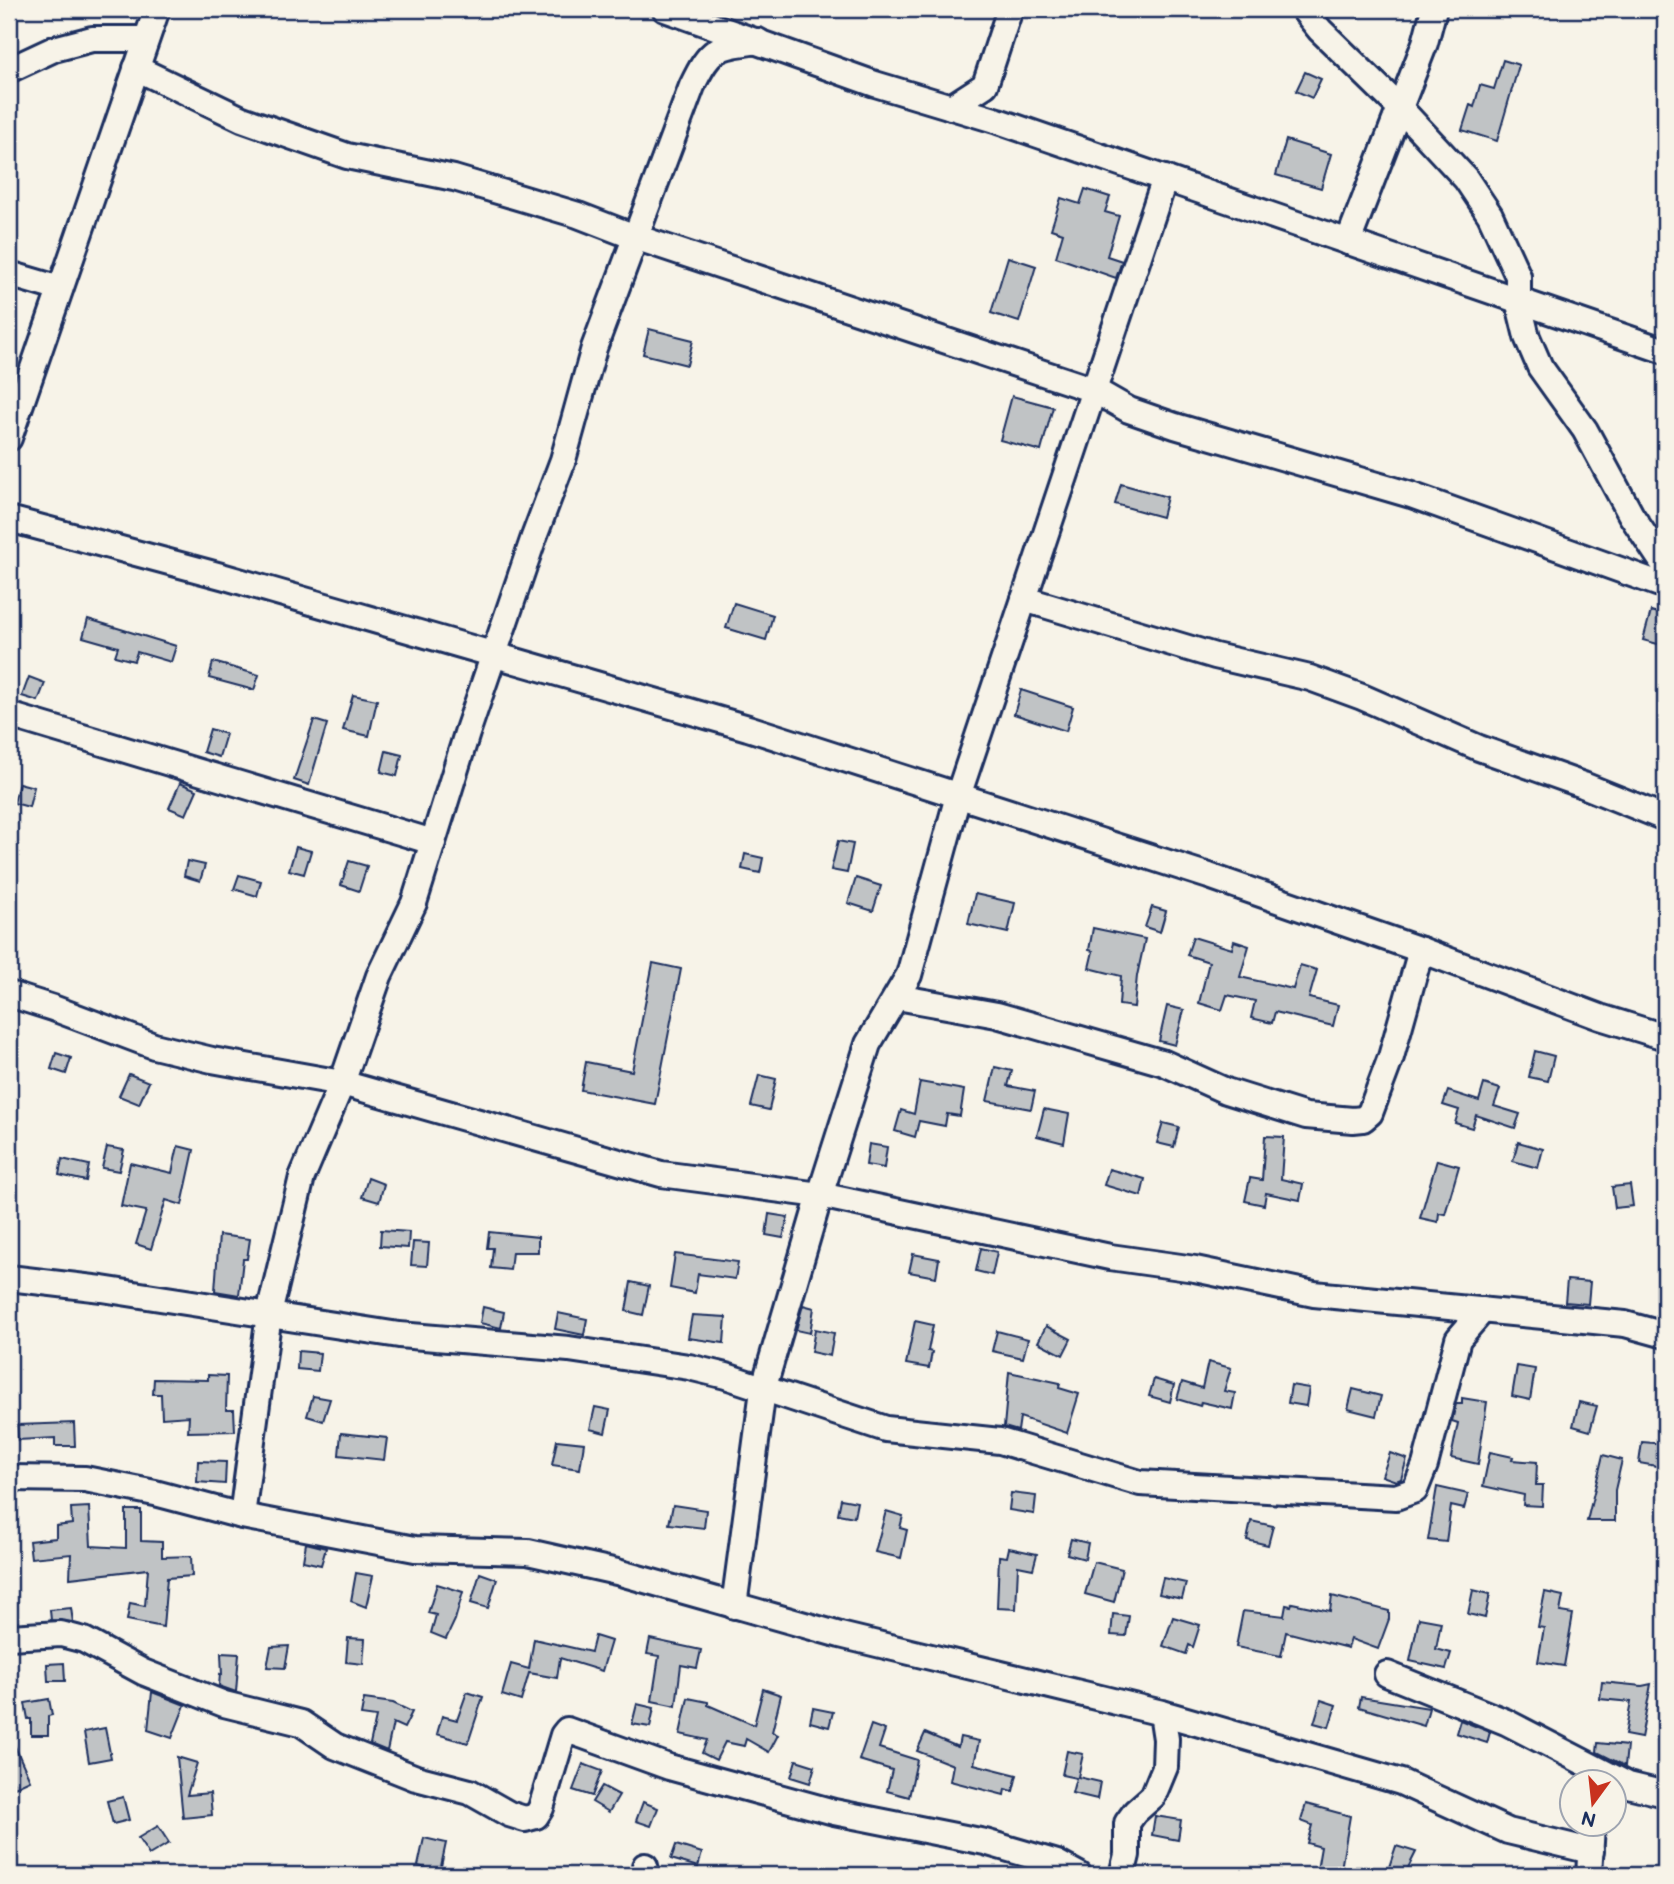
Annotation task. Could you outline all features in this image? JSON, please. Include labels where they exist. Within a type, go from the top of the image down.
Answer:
[{"type":"street","points":[[9,438],[157,9]]},
{"type":"street","points":[[665,9],[875,84],[998,121],[1665,351]]},
{"type":"street","points":[[998,121],[985,85],[1010,9]]},
{"type":"street","points":[[1303,9],[1320,30],[1399,107],[1466,179],[1490,215],[1518,276],[1518,300],[1527,337],[1541,367],[1586,430],[1632,515],[1665,566]]},
{"type":"street","points":[[1348,242],[1424,43],[1434,9]]},
{"type":"street","points":[[9,70],[54,50],[92,39],[146,39]]},
{"type":"street","points":[[242,1516],[268,1314],[302,1177],[342,1083],[379,976],[414,903],[494,654],[563,460],[594,348],[692,86],[706,58],[714,51],[758,41]]},
{"type":"street","points":[[136,68],[242,119],[347,156],[454,178],[578,215],[635,237],[1094,390],[1129,410],[1163,422],[1411,495],[1665,586]]},
{"type":"street","points":[[951,107],[985,85]]},
{"type":"street","points":[[734,1606],[763,1390],[820,1195],[868,1044],[909,975],[958,796],[1165,178]]},
{"type":"street","points":[[9,274],[60,289]]},
{"type":"street","points":[[9,519],[748,728],[1209,876],[1421,950],[1600,1017],[1665,1037]]},
{"type":"street","points":[[1024,599],[1215,656],[1310,678],[1362,697],[1479,748],[1665,818]]},
{"type":"street","points":[[9,715],[433,842]]},
{"type":"street","points":[[897,997],[997,1015],[1164,1063],[1226,1091],[1306,1115],[1353,1120],[1363,1119],[1370,1113],[1391,1057],[1421,950]]},
{"type":"street","points":[[9,994],[153,1046],[212,1060],[342,1083],[661,1174],[820,1195],[1110,1257],[1195,1269],[1314,1294],[1625,1324],[1665,1335]]},
{"type":"street","points":[[9,1278],[399,1335],[569,1349],[675,1365],[726,1376],[886,1429],[1000,1441],[1140,1483],[1396,1497],[1415,1490],[1425,1465],[1458,1339],[1483,1310]]},
{"type":"street","points":[[9,1478],[85,1479],[155,1493],[242,1516],[415,1549],[528,1552],[617,1572],[840,1635],[1162,1713],[1401,1782],[1508,1831],[1590,1863],[1591,1839]]},
{"type":"street","points":[[9,1637],[61,1634],[85,1640],[114,1658],[155,1676],[224,1704],[301,1723],[335,1746],[416,1778],[470,1792],[492,1807],[525,1819],[536,1816],[541,1808],[563,1735],[568,1730],[669,1767],[834,1812],[985,1842],[1057,1863],[1079,1875]]},
{"type":"street","points":[[1387,1674],[1506,1722],[1583,1769]]},
{"type":"street","points":[[1122,1875],[1127,1823],[1153,1796],[1165,1767],[1166,1739],[1162,1713]]},
{"type":"street","points":[[1628,1785],[1665,1794]]},
{"type":"building","points":[[1503,60],[1519,65],[1497,141],[1462,130],[1470,105],[1474,107],[1480,85],[1494,89]]},
{"type":"building","points":[[1305,72],[1321,79],[1312,98],[1296,91]]},
{"type":"building","points":[[1286,140],[1331,154],[1321,188],[1276,175]]},
{"type":"building","points":[[1085,189],[1110,197],[1105,212],[1119,216],[1107,256],[1122,261],[1116,278],[1056,257],[1063,233],[1051,229],[1061,198],[1080,204]]},
{"type":"building","points":[[1008,257],[1036,266],[1019,322],[991,313]]},
{"type":"building","points":[[649,329],[693,340],[687,365],[643,354]]},
{"type":"building","points":[[1012,396],[1053,407],[1041,451],[1000,440]]},
{"type":"building","points":[[1121,484],[1167,497],[1162,517],[1115,504]]},
{"type":"building","points":[[734,603],[773,615],[766,640],[726,628]]},
{"type":"building","points":[[1651,611],[1665,615],[1665,646],[1643,640]]},
{"type":"building","points":[[88,619],[176,646],[171,662],[137,652],[134,661],[115,656],[118,647],[83,637]]},
{"type":"building","points":[[213,662],[259,675],[254,690],[209,678]]},
{"type":"building","points":[[29,677],[45,683],[38,701],[22,696]]},
{"type":"building","points":[[1021,690],[1073,707],[1066,731],[1014,714]]},
{"type":"building","points":[[353,695],[377,700],[369,736],[343,730]]},
{"type":"building","points":[[314,720],[327,724],[309,785],[294,780]]},
{"type":"building","points":[[210,729],[226,734],[219,757],[203,752]]},
{"type":"building","points":[[386,751],[402,755],[397,776],[381,772]]},
{"type":"building","points":[[19,783],[34,787],[29,807],[14,803]]},
{"type":"building","points":[[180,783],[197,790],[186,815],[169,808]]},
{"type":"building","points":[[838,841],[853,844],[847,873],[831,870]]},
{"type":"building","points":[[296,847],[311,851],[304,874],[289,870]]},
{"type":"building","points":[[745,854],[763,858],[760,873],[742,869]]},
{"type":"building","points":[[187,861],[205,865],[200,881],[184,876]]},
{"type":"building","points":[[349,861],[367,866],[359,891],[341,885]]},
{"type":"building","points":[[239,875],[261,881],[257,896],[234,889]]},
{"type":"building","points":[[856,878],[881,886],[873,911],[848,903]]},
{"type":"building","points":[[975,894],[1015,903],[1008,933],[968,924]]},
{"type":"building","points":[[1152,907],[1166,911],[1160,932],[1145,927]]},
{"type":"building","points":[[1093,928],[1145,939],[1134,1007],[1119,1005],[1121,976],[1089,968],[1093,951],[1089,950]]},
{"type":"building","points":[[1193,937],[1232,949],[1234,941],[1249,946],[1240,977],[1293,989],[1300,965],[1317,970],[1309,998],[1338,1005],[1333,1026],[1275,1012],[1272,1023],[1251,1018],[1255,1001],[1227,995],[1222,1010],[1199,1003],[1209,962],[1187,955]]},
{"type":"building","points":[[653,963],[681,969],[655,1104],[581,1090],[586,1062],[632,1071]]},
{"type":"building","points":[[1167,1006],[1184,1010],[1175,1045],[1159,1041]]},
{"type":"building","points":[[1535,1051],[1554,1056],[1548,1081],[1529,1077]]},
{"type":"building","points":[[56,1053],[71,1058],[66,1074],[51,1069]]},
{"type":"building","points":[[995,1067],[1012,1071],[1008,1086],[1035,1091],[1031,1109],[987,1101]]},
{"type":"building","points":[[129,1074],[149,1082],[139,1104],[119,1096]]},
{"type":"building","points":[[759,1075],[776,1079],[769,1110],[751,1106]]},
{"type":"building","points":[[920,1082],[964,1090],[960,1116],[947,1114],[945,1126],[919,1121],[915,1137],[895,1131],[901,1110],[914,1114]]},
{"type":"building","points":[[1484,1084],[1500,1089],[1494,1106],[1520,1114],[1515,1128],[1476,1115],[1472,1128],[1455,1123],[1459,1110],[1443,1105],[1448,1091],[1479,1101]]},
{"type":"building","points":[[1044,1109],[1069,1114],[1064,1143],[1037,1136]]},
{"type":"building","points":[[1163,1123],[1179,1127],[1174,1147],[1157,1143]]},
{"type":"building","points":[[1265,1136],[1284,1137],[1281,1179],[1303,1184],[1300,1200],[1266,1193],[1264,1205],[1245,1201],[1250,1178],[1262,1180]]},
{"type":"building","points":[[1518,1142],[1543,1149],[1538,1168],[1513,1161]]},
{"type":"building","points":[[869,1144],[887,1147],[884,1168],[866,1165]]},
{"type":"building","points":[[178,1146],[194,1150],[182,1205],[166,1200],[151,1249],[136,1244],[146,1211],[121,1206],[130,1163],[172,1173]]},
{"type":"building","points":[[107,1147],[124,1150],[119,1171],[102,1168]]},
{"type":"building","points":[[62,1159],[89,1165],[86,1181],[59,1175]]},
{"type":"building","points":[[1437,1160],[1459,1166],[1445,1214],[1439,1213],[1438,1222],[1420,1218]]},
{"type":"building","points":[[1109,1169],[1145,1179],[1141,1196],[1104,1185]]},
{"type":"building","points":[[368,1178],[384,1184],[379,1202],[362,1197]]},
{"type":"building","points":[[1630,1185],[1633,1206],[1615,1208],[1612,1187]]},
{"type":"building","points":[[769,1214],[788,1217],[783,1238],[766,1235]]},
{"type":"building","points":[[381,1230],[409,1232],[408,1248],[380,1246]]},
{"type":"building","points":[[489,1232],[538,1237],[538,1252],[512,1252],[510,1270],[491,1268],[493,1248],[487,1248]]},
{"type":"building","points":[[219,1235],[250,1239],[247,1259],[243,1259],[239,1295],[215,1291]]},
{"type":"building","points":[[413,1242],[429,1243],[427,1266],[411,1265]]},
{"type":"building","points":[[981,1248],[997,1252],[992,1275],[976,1271]]},
{"type":"building","points":[[675,1254],[738,1262],[735,1279],[698,1274],[695,1293],[670,1288]]},
{"type":"building","points":[[913,1254],[939,1259],[936,1277],[909,1272]]},
{"type":"building","points":[[1567,1280],[1590,1282],[1588,1304],[1565,1302]]},
{"type":"building","points":[[631,1282],[649,1286],[643,1315],[626,1311]]},
{"type":"building","points":[[803,1305],[814,1308],[810,1333],[796,1330]]},
{"type":"building","points":[[483,1307],[504,1312],[501,1328],[480,1323]]},
{"type":"building","points":[[558,1313],[587,1319],[584,1335],[555,1329]]},
{"type":"building","points":[[692,1315],[726,1317],[724,1343],[688,1338]]},
{"type":"building","points":[[915,1321],[933,1325],[928,1351],[932,1352],[929,1368],[906,1364]]},
{"type":"building","points":[[1046,1326],[1071,1339],[1063,1355],[1038,1342]]},
{"type":"building","points":[[815,1329],[834,1333],[830,1356],[811,1352]]},
{"type":"building","points":[[997,1331],[1028,1339],[1023,1358],[992,1351]]},
{"type":"building","points":[[298,1351],[320,1353],[318,1371],[297,1369]]},
{"type":"building","points":[[1208,1362],[1231,1368],[1224,1391],[1235,1393],[1232,1409],[1201,1402],[1200,1406],[1177,1399],[1182,1382],[1202,1388]]},
{"type":"building","points":[[1517,1366],[1535,1369],[1530,1400],[1512,1396]]},
{"type":"building","points":[[1009,1372],[1060,1383],[1059,1388],[1079,1394],[1067,1433],[1020,1417],[1018,1431],[1004,1427]]},
{"type":"building","points":[[208,1375],[227,1376],[226,1410],[234,1410],[235,1431],[188,1432],[189,1416],[162,1418],[161,1394],[153,1394],[154,1379],[208,1380]]},
{"type":"building","points":[[1154,1379],[1174,1385],[1170,1402],[1149,1396]]},
{"type":"building","points":[[1291,1385],[1309,1388],[1306,1406],[1288,1403]]},
{"type":"building","points":[[1353,1389],[1381,1396],[1376,1416],[1348,1409]]},
{"type":"building","points":[[313,1396],[330,1399],[323,1421],[307,1416]]},
{"type":"building","points":[[1462,1398],[1487,1402],[1478,1464],[1451,1458],[1458,1423],[1452,1421],[1456,1404],[1462,1404]]},
{"type":"building","points":[[1579,1402],[1597,1406],[1590,1431],[1573,1426]]},
{"type":"building","points":[[595,1407],[610,1410],[605,1433],[590,1429]]},
{"type":"building","points":[[74,1423],[75,1446],[55,1446],[55,1438],[18,1440],[17,1425]]},
{"type":"building","points":[[341,1433],[387,1438],[384,1460],[339,1455]]},
{"type":"building","points":[[557,1440],[584,1443],[580,1469],[552,1465]]},
{"type":"building","points":[[1642,1442],[1665,1444],[1662,1467],[1639,1463]]},
{"type":"building","points":[[1490,1452],[1513,1457],[1512,1460],[1537,1462],[1536,1485],[1543,1485],[1542,1506],[1523,1505],[1524,1495],[1483,1486]]},
{"type":"building","points":[[1390,1453],[1407,1459],[1401,1479],[1396,1481],[1382,1476]]},
{"type":"building","points":[[1603,1455],[1622,1460],[1615,1490],[1615,1521],[1587,1521]]},
{"type":"building","points":[[198,1461],[226,1462],[225,1484],[197,1482]]},
{"type":"building","points":[[1437,1487],[1468,1494],[1464,1509],[1451,1506],[1446,1542],[1428,1540]]},
{"type":"building","points":[[1011,1493],[1036,1496],[1034,1514],[1009,1510]]},
{"type":"building","points":[[841,1499],[857,1502],[854,1517],[838,1514]]},
{"type":"building","points":[[673,1505],[706,1510],[704,1528],[669,1524]]},
{"type":"building","points":[[89,1507],[91,1546],[126,1548],[126,1510],[141,1510],[141,1541],[162,1542],[162,1557],[191,1556],[192,1576],[167,1578],[163,1627],[127,1620],[130,1603],[145,1606],[148,1569],[70,1578],[71,1554],[31,1558],[29,1541],[56,1538],[56,1526],[72,1524],[71,1508]]},
{"type":"building","points":[[886,1511],[903,1516],[900,1528],[907,1530],[901,1558],[875,1552]]},
{"type":"building","points":[[1251,1521],[1273,1526],[1268,1545],[1247,1540]]},
{"type":"building","points":[[1071,1539],[1088,1543],[1085,1559],[1067,1554]]},
{"type":"building","points":[[306,1543],[326,1548],[321,1565],[303,1561]]},
{"type":"building","points":[[1009,1548],[1037,1554],[1033,1569],[1018,1566],[1016,1609],[997,1608],[999,1556],[1007,1557]]},
{"type":"building","points":[[1094,1562],[1122,1569],[1114,1602],[1085,1594]]},
{"type":"building","points":[[356,1573],[373,1576],[366,1607],[351,1601]]},
{"type":"building","points":[[480,1573],[497,1579],[488,1608],[471,1603]]},
{"type":"building","points":[[1163,1578],[1186,1583],[1182,1599],[1159,1594]]},
{"type":"building","points":[[437,1584],[463,1592],[446,1639],[431,1633],[436,1615],[428,1613]]},
{"type":"building","points":[[1473,1590],[1490,1594],[1485,1618],[1468,1614]]},
{"type":"building","points":[[1545,1592],[1563,1596],[1560,1612],[1573,1614],[1564,1666],[1538,1662],[1544,1628],[1538,1627]]},
{"type":"building","points":[[1332,1596],[1389,1611],[1389,1619],[1378,1649],[1351,1639],[1348,1648],[1286,1632],[1281,1656],[1236,1647],[1243,1611],[1284,1616],[1286,1605],[1291,1606],[1292,1603],[1330,1611]]},
{"type":"building","points":[[71,1608],[73,1622],[51,1620],[50,1610]]},
{"type":"building","points":[[1113,1614],[1129,1616],[1126,1636],[1111,1635]]},
{"type":"building","points":[[1173,1617],[1200,1625],[1193,1647],[1189,1645],[1186,1654],[1163,1646]]},
{"type":"building","points":[[1419,1618],[1441,1622],[1436,1649],[1451,1653],[1446,1669],[1410,1661]]},
{"type":"building","points":[[595,1636],[611,1641],[602,1671],[560,1658],[557,1678],[529,1673],[521,1701],[502,1695],[511,1664],[529,1669],[534,1639],[591,1652]]},
{"type":"building","points":[[348,1638],[365,1639],[363,1664],[346,1662]]},
{"type":"building","points":[[650,1639],[701,1650],[697,1668],[681,1665],[676,1706],[652,1701],[659,1656],[647,1654]]},
{"type":"building","points":[[289,1646],[285,1668],[267,1667],[271,1647]]},
{"type":"building","points":[[221,1653],[239,1654],[236,1692],[219,1686],[220,1674],[222,1675]]},
{"type":"building","points":[[64,1663],[65,1681],[48,1681],[47,1664]]},
{"type":"building","points":[[1602,1682],[1642,1686],[1651,1684],[1641,1738],[1625,1735],[1631,1702],[1600,1699]]},
{"type":"building","points":[[763,1689],[781,1695],[772,1732],[778,1735],[769,1752],[746,1739],[744,1746],[725,1742],[716,1760],[702,1753],[707,1740],[680,1734],[688,1698],[708,1702],[708,1705],[754,1725]]},
{"type":"building","points":[[152,1692],[185,1705],[172,1738],[148,1730]]},
{"type":"building","points":[[467,1692],[483,1697],[468,1743],[437,1734],[442,1716],[457,1720]]},
{"type":"building","points":[[1361,1697],[1429,1708],[1424,1726],[1359,1707]]},
{"type":"building","points":[[49,1699],[52,1715],[48,1716],[48,1735],[31,1735],[31,1719],[28,1719],[25,1703]]},
{"type":"building","points":[[364,1699],[393,1703],[412,1712],[404,1728],[393,1723],[387,1751],[370,1744],[376,1717],[361,1715]]},
{"type":"building","points":[[1321,1700],[1336,1705],[1329,1727],[1314,1723]]},
{"type":"building","points":[[637,1704],[654,1708],[650,1727],[632,1724]]},
{"type":"building","points":[[813,1708],[833,1712],[829,1727],[810,1722]]},
{"type":"building","points":[[1460,1720],[1490,1732],[1487,1743],[1456,1733]]},
{"type":"building","points":[[871,1725],[885,1730],[879,1748],[917,1760],[909,1797],[887,1791],[892,1770],[859,1760]]},
{"type":"building","points":[[105,1728],[111,1758],[89,1762],[84,1732]]},
{"type":"building","points":[[9,1733],[30,1780],[15,1787],[9,1773]]},
{"type":"building","points":[[925,1733],[958,1747],[960,1737],[979,1741],[974,1764],[1017,1775],[1013,1791],[1005,1789],[1004,1795],[950,1781],[953,1765],[917,1751]]},
{"type":"building","points":[[1598,1743],[1627,1746],[1625,1766],[1597,1752]]},
{"type":"building","points":[[1067,1751],[1083,1754],[1078,1777],[1100,1782],[1097,1799],[1072,1793],[1076,1778],[1062,1775]]},
{"type":"building","points":[[177,1757],[197,1763],[187,1795],[210,1793],[212,1815],[183,1818]]},
{"type":"building","points":[[796,1760],[815,1766],[810,1783],[791,1777]]},
{"type":"building","points":[[583,1764],[602,1771],[592,1796],[573,1790]]},
{"type":"building","points":[[602,1786],[619,1795],[609,1812],[592,1802]]},
{"type":"building","points":[[123,1797],[129,1820],[113,1824],[107,1801]]},
{"type":"building","points":[[643,1802],[658,1808],[651,1826],[636,1821]]},
{"type":"building","points":[[1306,1804],[1350,1816],[1340,1875],[1317,1870],[1321,1847],[1307,1843],[1312,1825],[1301,1821]]},
{"type":"building","points":[[1155,1816],[1181,1820],[1178,1840],[1152,1835]]},
{"type":"building","points":[[158,1826],[169,1843],[149,1855],[138,1838]]},
{"type":"building","points":[[424,1838],[446,1843],[440,1871],[418,1866]]},
{"type":"building","points":[[676,1845],[702,1853],[698,1867],[671,1859]]},
{"type":"building","points":[[1396,1846],[1416,1852],[1406,1872],[1389,1867]]}]
